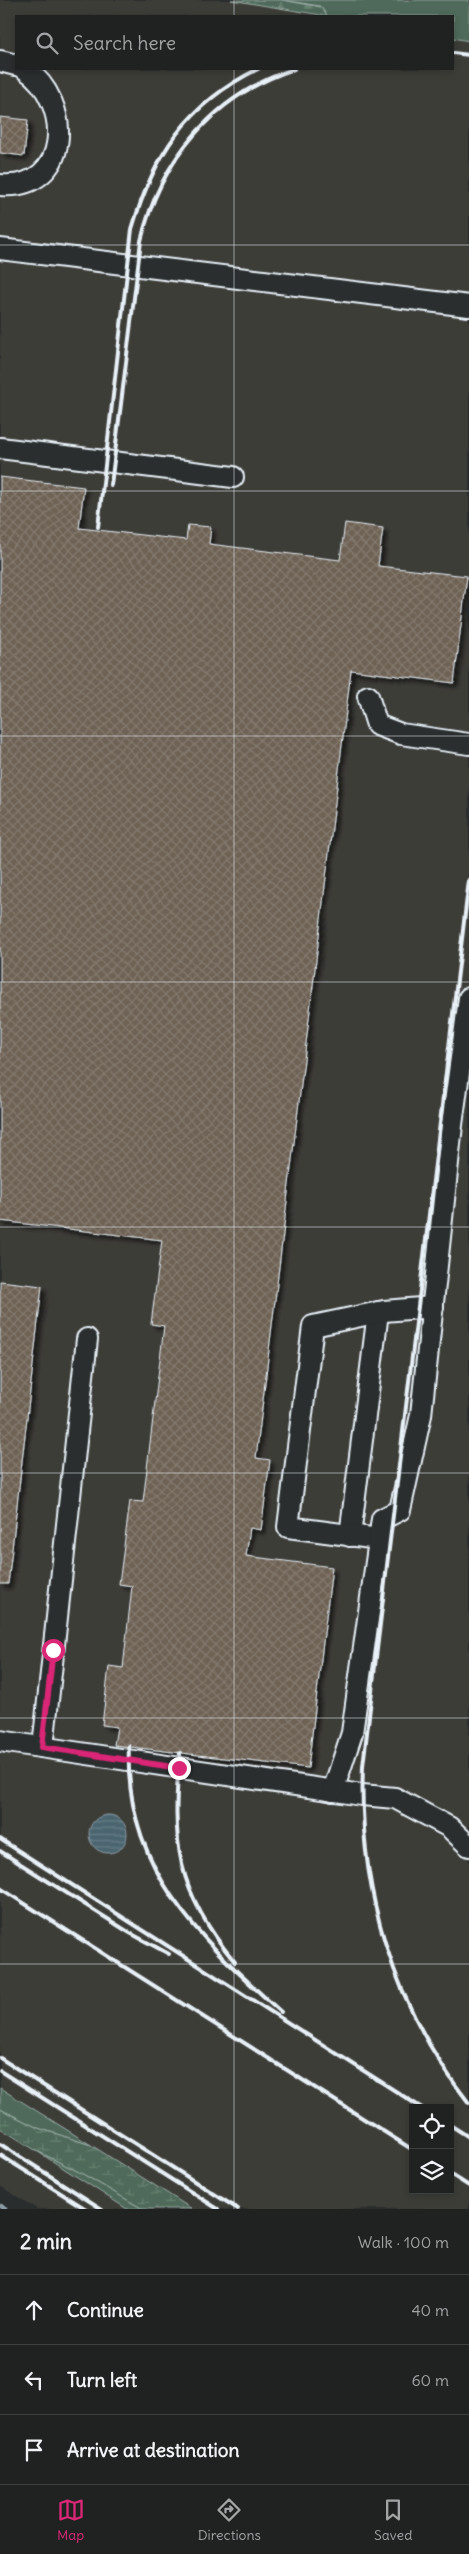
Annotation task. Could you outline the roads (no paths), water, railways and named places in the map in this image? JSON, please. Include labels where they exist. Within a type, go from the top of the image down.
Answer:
[{"type":"lane","points":[[0,61],[15,65]]},
{"type":"lane","points":[[0,185],[16,186],[40,177],[50,164],[56,145],[56,110],[51,97],[36,76],[27,70]]},
{"type":"lane","points":[[0,249],[469,306]]},
{"type":"lane","points":[[0,448],[233,477]]},
{"type":"lane","points":[[368,696],[378,725],[401,734],[469,744]]},
{"type":"lane","points":[[333,1791],[352,1733],[382,1519],[400,1510],[421,1415],[469,998]]},
{"type":"lane","points":[[379,1539],[288,1528],[313,1326],[378,1312],[433,1307]]},
{"type":"lane","points":[[350,1536],[378,1312]]},
{"type":"lane","points":[[42,1747],[87,1339]]},
{"type":"lane","points":[[0,1741],[333,1791],[395,1798],[449,1827],[469,1846]]},
{"type":"water","points":[[108,1815],[121,1821],[127,1834],[121,1847],[108,1853],[95,1847],[89,1834],[95,1821]]},
{"type":"waterway","points":[[0,2206],[5,2209]]},
{"type":"railway","points":[[454,53],[469,55]]},
{"type":"railway","points":[[98,527],[132,229],[141,202],[151,177],[163,155],[193,115],[211,98],[256,70]]},
{"type":"railway","points":[[111,485],[141,241],[150,211],[162,184],[177,158],[195,134],[215,113],[239,95],[292,70]]},
{"type":"railway","points":[[469,880],[363,1766],[363,1812],[367,1857],[374,1901],[386,1944],[401,1986],[420,2027],[442,2066],[469,2103]]},
{"type":"railway","points":[[129,1746],[130,1789],[139,1828],[153,1864],[172,1897],[195,1927],[222,1956],[281,2012]]},
{"type":"railway","points":[[180,1753],[177,1813],[178,1839],[182,1864],[189,1888],[200,1912],[215,1937],[235,1962]]},
{"type":"railway","points":[[0,1839],[416,2104]]},
{"type":"railway","points":[[0,1851],[130,1933],[169,1954]]},
{"type":"railway","points":[[0,1888],[411,2149]]},
{"type":"railway","points":[[0,2058],[238,2209]]},
{"type":"railway","points":[[0,2071],[218,2209]]},
{"type":"railway","points":[[454,2128],[469,2137]]},
{"type":"railway","points":[[0,2144],[102,2209]]},
{"type":"railway","points":[[0,2155],[86,2209]]},
{"type":"railway","points":[[454,2177],[469,2186]]}]
